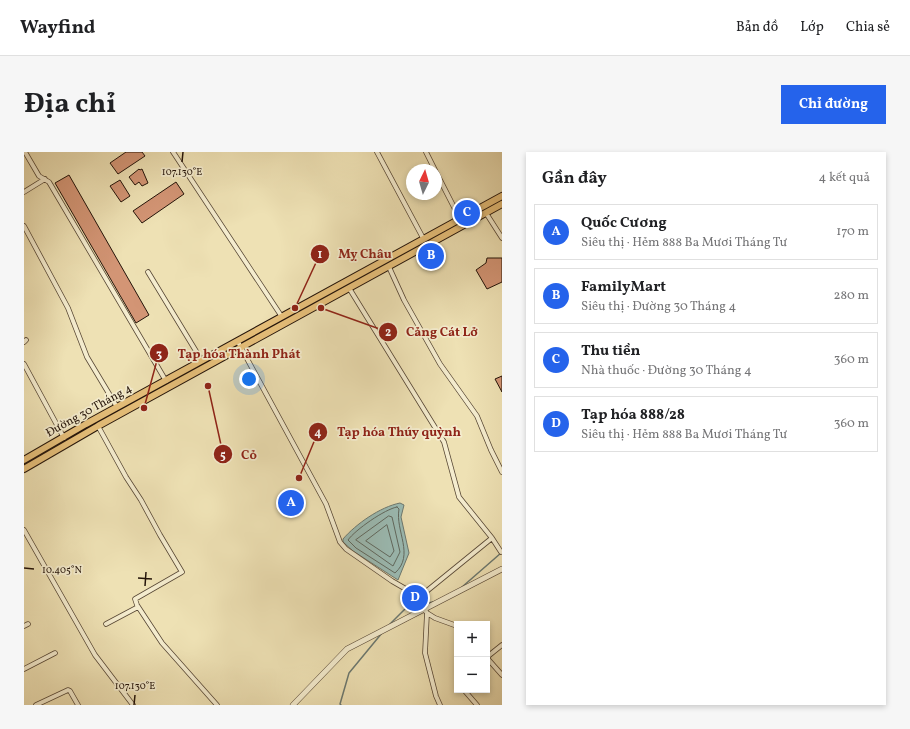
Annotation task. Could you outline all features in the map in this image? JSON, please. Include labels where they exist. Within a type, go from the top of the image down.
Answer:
[{"type":"main road","name":"Đường 30 Tháng 4","points":[[24,460],[202,360],[238,342],[282,316],[502,196]]},
{"type":"main road","name":"Đường 30 Tháng 4","points":[[24,469],[98,426],[287,324],[349,288],[502,204]]},
{"type":"main road","points":[[282,316],[287,324]]},
{"type":"main road","points":[[117,407],[122,414]]},
{"type":"street","points":[[25,152],[39,176],[48,182],[166,380]]},
{"type":"street","points":[[173,152],[282,316]]},
{"type":"street","points":[[377,152],[424,238]]},
{"type":"street","points":[[426,152],[432,164]]},
{"type":"street","points":[[24,192],[45,179]]},
{"type":"street","points":[[442,183],[460,219]]},
{"type":"street","points":[[486,213],[502,238]]},
{"type":"street","points":[[24,226],[68,308],[87,357],[117,407]]},
{"type":"street","points":[[389,267],[404,300],[437,358],[476,416],[502,472]]},
{"type":"street","points":[[148,272],[202,360]]},
{"type":"street","points":[[349,288],[444,442],[459,497],[492,538],[501,552]]},
{"type":"street","points":[[238,342],[326,504],[340,542],[357,557],[411,592],[426,611],[435,618],[454,625]]},
{"type":"street","points":[[24,364],[64,438]]},
{"type":"street","points":[[98,426],[123,472],[141,500],[182,572],[136,599],[138,607],[162,643],[217,705]]},
{"type":"street","points":[[24,530],[95,655],[133,705]]},
{"type":"street","points":[[417,600],[492,538]]},
{"type":"street","points":[[293,705],[347,649],[426,611],[502,569]]},
{"type":"street","points":[[106,624],[138,607]]},
{"type":"street","points":[[426,611],[425,653],[436,696],[440,705]]},
{"type":"street","points":[[489,657],[502,645]]},
{"type":"street","points":[[24,669],[55,653]]},
{"type":"street","points":[[490,662],[502,675]]},
{"type":"street","points":[[36,705],[66,690],[70,690],[78,705]]},
{"type":"street","points":[[467,693],[478,705]]},
{"type":"water","points":[[400,503],[404,505],[401,517],[409,553],[398,580],[353,551],[343,542],[343,539],[369,517],[384,508]]},
{"type":"building","points":[[126,152],[142,152],[145,156],[118,174],[110,163]]},
{"type":"building","points":[[139,169],[142,169],[148,183],[142,186],[139,182],[135,185],[129,177]]},
{"type":"building","points":[[69,175],[149,315],[136,323],[55,183]]},
{"type":"building","points":[[120,180],[130,196],[121,202],[110,186]]},
{"type":"building","points":[[176,182],[184,194],[142,223],[133,211]]},
{"type":"building","points":[[487,258],[502,258],[502,282],[487,289],[476,270],[486,263]]},
{"type":"building","points":[[502,376],[502,392],[495,379]]},
{"type":"waterway","points":[[462,587],[501,553]]},
{"type":"waterway","points":[[423,604],[433,602]]},
{"type":"waterway","points":[[390,624],[406,608],[419,605]]},
{"type":"waterway","points":[[341,705],[340,704],[349,673],[382,633]]},
{"type":"place","name":"Thu tiền","points":[[467,213]]},
{"type":"place","name":"FamilyMart","points":[[431,256]]},
{"type":"place","name":"Mỵ Châu","points":[[295,308]]},
{"type":"place","name":"Cảng Cát Lở","points":[[321,308]]},
{"type":"place","name":"Cỏ","points":[[208,386]]},
{"type":"place","name":"Tạp hóa Thành Phát","points":[[144,408]]},
{"type":"place","name":"Tạp hóa Thúy quỳnh","points":[[299,478]]},
{"type":"place","name":"Quốc Cương","points":[[291,503]]},
{"type":"place","name":"Tạp hóa 888/28","points":[[415,598]]}]
